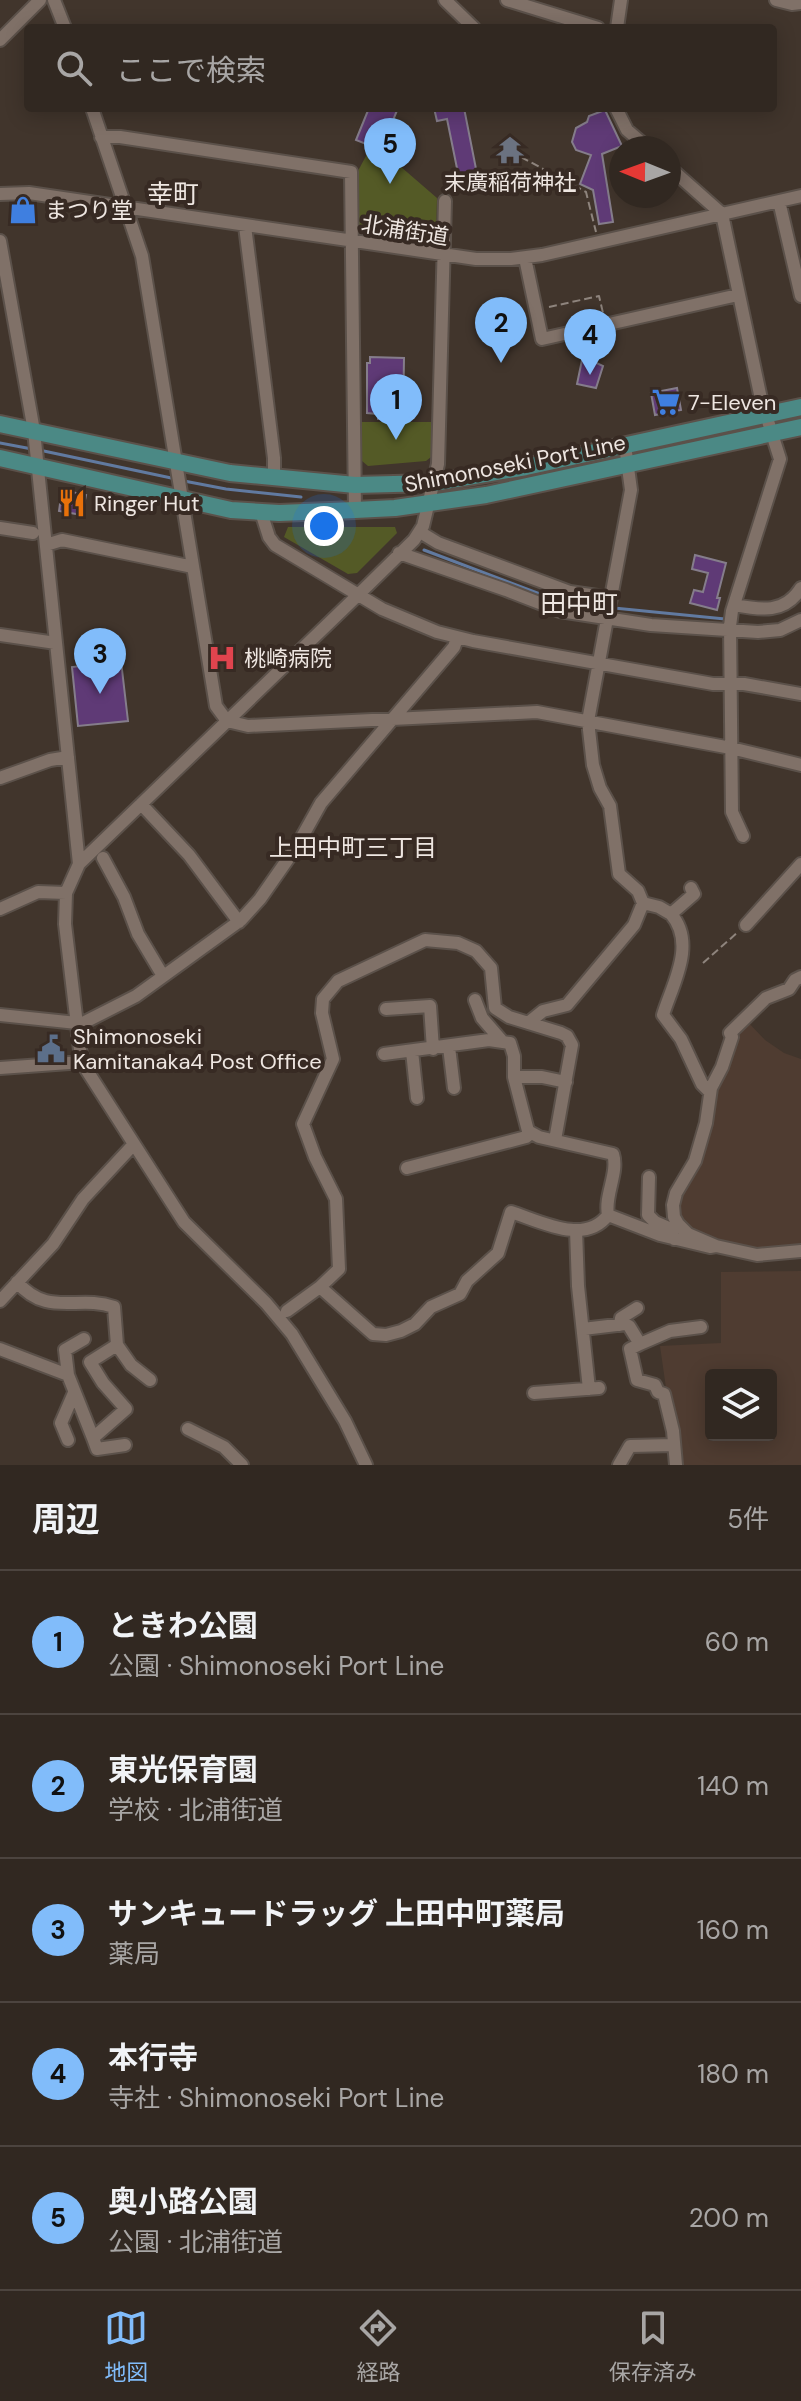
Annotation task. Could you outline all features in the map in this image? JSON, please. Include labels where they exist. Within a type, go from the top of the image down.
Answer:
[{"type":"main road","name":"Shimonoseki Port Line","points":[[0,458],[36,449],[274,479],[355,485],[433,483],[801,407]]},
{"type":"main road","name":"Shimonoseki Port Line","points":[[0,424],[36,449],[231,510],[261,512],[355,510],[430,504],[534,486],[801,427]]},
{"type":"street","points":[[0,40],[40,0]]},
{"type":"street","points":[[54,0],[63,24]]},
{"type":"street","points":[[445,0],[470,24]]},
{"type":"street","points":[[507,0],[585,24]]},
{"type":"street","points":[[618,24],[621,0]]},
{"type":"street","points":[[776,0],[801,3]]},
{"type":"street","points":[[93,112],[142,256],[216,706],[227,721],[248,726],[526,712],[731,748],[801,765]]},
{"type":"street","points":[[618,112],[627,130],[634,136]]},
{"type":"street","points":[[101,137],[120,137],[351,172],[355,510]]},
{"type":"street","points":[[681,178],[722,214],[766,415],[780,459],[733,608],[731,628],[732,812],[743,836]]},
{"type":"street","name":"北浦街道","points":[[0,194],[29,193],[476,259],[525,258],[801,196]]},
{"type":"street","points":[[366,1465],[345,1421],[292,1334],[266,1303],[184,1222],[83,1062],[65,924],[66,893],[79,864],[420,532],[430,504],[438,464],[445,201]]},
{"type":"street","points":[[779,201],[801,296]]},
{"type":"street","points":[[245,226],[274,479]]},
{"type":"street","points":[[0,241],[36,449],[79,864]]},
{"type":"street","points":[[525,258],[542,339],[738,295]]},
{"type":"street","points":[[528,1023],[543,1011],[567,1005],[634,925],[643,903],[638,891],[619,874],[610,806],[593,765],[588,721],[631,490],[625,445]]},
{"type":"street","points":[[261,512],[275,545],[398,618],[457,638],[713,684],[732,683],[801,694]]},
{"type":"street","points":[[0,528],[33,533]]},
{"type":"street","points":[[420,532],[438,543],[570,592],[610,600]]},
{"type":"street","points":[[46,545],[62,540],[193,567]]},
{"type":"street","points":[[399,553],[560,611],[775,631],[801,620]]},
{"type":"street","points":[[733,608],[780,608],[800,593]]},
{"type":"street","points":[[0,635],[56,643]]},
{"type":"street","points":[[0,1015],[77,1024],[118,1007],[239,922],[260,899],[297,846],[321,803],[454,647],[457,638]]},
{"type":"street","points":[[0,778],[50,760],[68,757]]},
{"type":"street","points":[[141,804],[189,855],[239,922]]},
{"type":"street","points":[[103,858],[124,897],[138,934],[163,976]]},
{"type":"street","points":[[746,925],[801,864]]},
{"type":"street","points":[[671,914],[694,894],[691,888]]},
{"type":"street","points":[[0,909],[38,892],[66,893]]},
{"type":"street","points":[[643,903],[671,914],[682,935],[675,986],[663,1015],[681,1039],[702,1084],[710,1092]]},
{"type":"street","points":[[287,1311],[339,1269],[336,1199],[303,1124],[333,1059],[322,1013],[323,999],[338,981],[425,940],[458,943],[476,951],[491,968],[495,1008],[509,1017],[567,1036],[572,1045],[555,1140]]},
{"type":"street","points":[[801,977],[789,989],[766,998],[730,1033],[732,1037],[722,1067],[710,1092],[706,1123],[695,1161],[676,1193],[673,1211],[675,1221],[688,1234],[716,1246],[766,1256],[801,1251]]},
{"type":"street","points":[[475,1000],[482,1018],[501,1040]]},
{"type":"street","points":[[386,1009],[430,1006],[433,1049]]},
{"type":"street","points":[[320,1287],[373,1334],[396,1333],[415,1324],[431,1307],[460,1294],[467,1281],[498,1253],[511,1212],[555,1227],[576,1230],[599,1225],[608,1215],[615,1162],[613,1154],[531,1133],[526,1126],[514,1077],[510,1043],[501,1040],[384,1054]]},
{"type":"street","points":[[449,1047],[454,1088]]},
{"type":"street","points":[[412,1051],[417,1098]]},
{"type":"street","points":[[0,1068],[83,1062]]},
{"type":"street","points":[[514,1077],[542,1077],[566,1082]]},
{"type":"street","points":[[407,1168],[526,1137],[531,1133]]},
{"type":"street","points":[[0,1301],[53,1244],[83,1199],[134,1144]]},
{"type":"street","points":[[649,1177],[648,1215],[671,1229],[674,1239]]},
{"type":"street","points":[[608,1215],[674,1239],[716,1246]]},
{"type":"street","points":[[534,1393],[594,1388],[578,1286],[576,1230]]},
{"type":"street","points":[[17,1282],[25,1291],[47,1303],[112,1305],[117,1345],[131,1365],[150,1380]]},
{"type":"street","points":[[620,1325],[621,1318],[637,1308]]},
{"type":"street","points":[[583,1329],[629,1326],[640,1344]]},
{"type":"street","points":[[676,1465],[664,1394],[658,1392],[655,1385],[637,1380],[630,1349],[670,1331],[701,1327]]},
{"type":"street","points":[[84,1339],[65,1350],[74,1393],[97,1449],[125,1445]]},
{"type":"street","points":[[93,1438],[126,1409],[103,1383],[90,1362],[117,1345]]},
{"type":"street","points":[[0,1349],[68,1375]]},
{"type":"street","points":[[68,1440],[61,1423],[74,1393]]},
{"type":"street","points":[[188,1429],[224,1447],[242,1465]]},
{"type":"street","points":[[619,1465],[630,1446],[674,1445]]},
{"type":"path","points":[[521,157],[586,192],[596,233]]},
{"type":"path","points":[[536,310],[599,296],[606,325]]},
{"type":"path","points":[[703,963],[746,925]]},
{"type":"shaded area","points":[[745,1019],[765,1040],[784,1053],[801,1059],[801,1246],[757,1251],[697,1235],[678,1219],[677,1199],[730,1043]]},
{"type":"shaded area","points":[[801,1271],[801,1465],[677,1465],[660,1346],[721,1343],[721,1272]]},
{"type":"green space","points":[[367,154],[393,160],[437,198],[436,238],[432,240],[359,226],[358,171]]},
{"type":"green space","points":[[362,422],[431,422],[431,457],[426,461],[368,466],[362,461]]},
{"type":"green space","points":[[288,527],[395,527],[397,533],[357,573],[348,574],[284,537]]},
{"type":"building","points":[[367,112],[396,112],[381,150],[356,140]]},
{"type":"building","points":[[435,112],[465,112],[479,184],[461,188],[447,119],[437,121]]},
{"type":"building","points":[[606,112],[617,136],[609,136],[609,151],[602,154],[613,222],[599,224],[593,190],[580,184],[591,155],[576,150],[572,142],[576,128],[587,122],[589,116]]},
{"type":"building","points":[[370,357],[404,358],[403,419],[378,419],[378,414],[367,413],[367,363],[370,363]]},
{"type":"building","points":[[588,359],[603,366],[596,388],[577,384],[582,360],[588,362]]},
{"type":"building","name":"7-Eleven","points":[[677,388],[681,410],[655,415],[651,393]]},
{"type":"building","name":"Ringer Hut","points":[[62,490],[86,495],[82,515],[59,511]]},
{"type":"building","points":[[695,555],[726,563],[717,610],[690,603],[694,590],[703,592],[708,573],[692,569]]},
{"type":"building","points":[[121,661],[128,721],[78,726],[72,667]]},
{"type":"waterway","points":[[0,443],[32,449]]},
{"type":"waterway","points":[[39,450],[176,479]]},
{"type":"waterway","points":[[184,481],[301,497]]},
{"type":"waterway","points":[[424,550],[561,602],[606,607]]},
{"type":"waterway","points":[[614,608],[725,619]]},
{"type":"place","name":"末廣稲荷神社","points":[[510,150]]},
{"type":"place","name":"奥小路公園","points":[[390,184]]},
{"type":"place","name":"まつり堂","points":[[23,210]]},
{"type":"place","name":"東光保育園","points":[[501,363]]},
{"type":"place","name":"本行寺","points":[[590,375]]},
{"type":"place","name":"7-Eleven","points":[[666,402]]},
{"type":"place","name":"ときわ公園","points":[[396,440]]},
{"type":"place","name":"Ringer Hut","points":[[72,503]]},
{"type":"place","name":"桃崎病院","points":[[222,658]]},
{"type":"place","name":"サンキュードラッグ 上田中町薬局","points":[[100,694]]},
{"type":"place","name":"Shimonoseki Kamitanaka4 Post Office","points":[[51,1049]]},
{"type":"district","name":"幸町","points":[[173,194]]},
{"type":"district","name":"田中町","points":[[579,604]]},
{"type":"district","name":"上田中町三丁目","points":[[353,848]]}]
